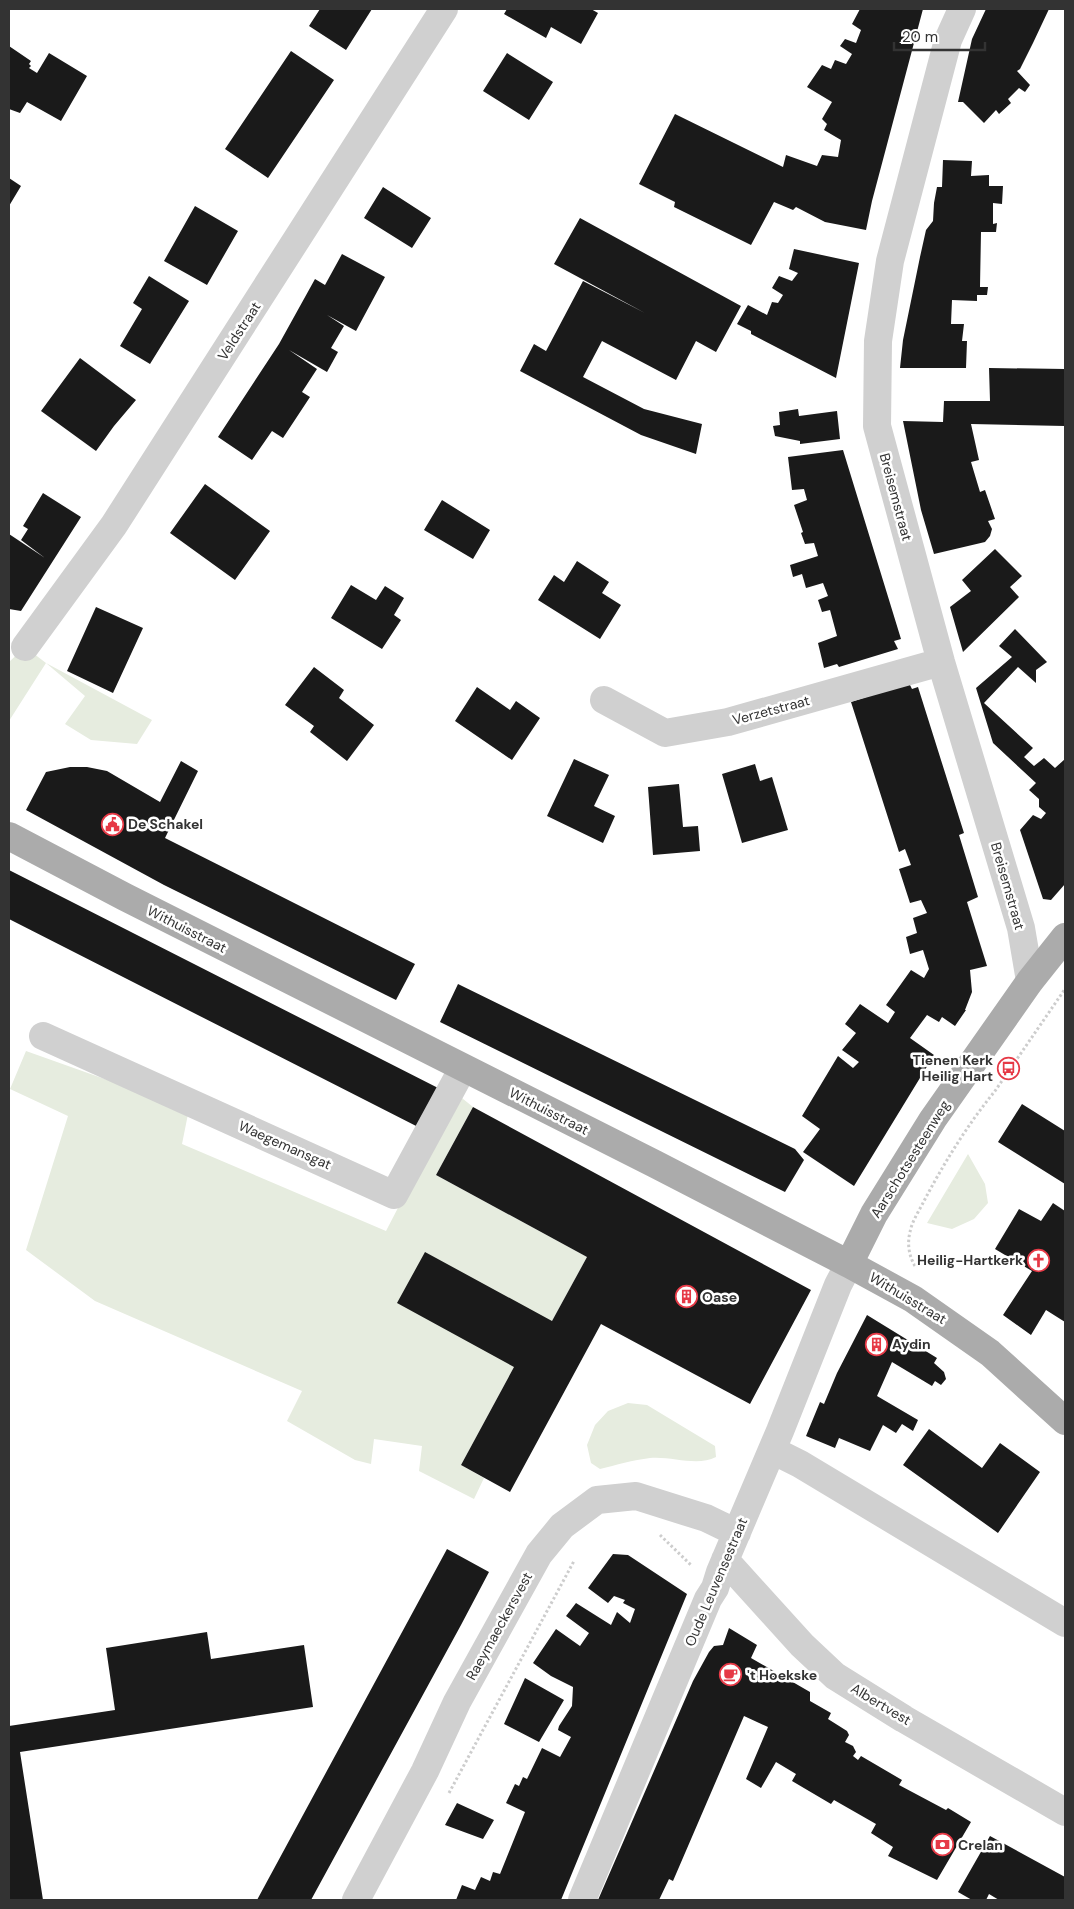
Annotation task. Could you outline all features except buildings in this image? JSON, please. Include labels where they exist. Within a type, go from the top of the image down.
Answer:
[{"type":"main road","name":"Withuisstraat","points":[[9,836],[125,898],[850,1264],[924,1305],[990,1353],[1065,1421]]},
{"type":"main road","name":"Aarschotsesteenweg","points":[[850,1264],[874,1214],[934,1119],[1030,981],[1065,937]]},
{"type":"street","name":"Veldstraat","points":[[25,647],[114,526],[444,9]]},
{"type":"street","name":"Breisemstraat","points":[[962,9],[948,40],[890,261],[878,341],[877,426],[941,662],[1021,928],[1030,981]]},
{"type":"street","name":"Verzetstraat","points":[[604,700],[665,732],[728,722],[941,662]]},
{"type":"street","name":"Waegemansgat","points":[[44,1036],[394,1195],[463,1068]]},
{"type":"street","name":"Oude Leuvensestraat","points":[[582,1900],[715,1588],[838,1285],[850,1264]]},
{"type":"street","points":[[772,1450],[800,1464],[1065,1623]]},
{"type":"street","name":"Raeymaeckersvest","points":[[356,1900],[425,1771],[466,1684],[538,1554],[562,1526],[597,1500],[636,1496],[706,1518],[737,1533]]},
{"type":"street","name":"Albertvest","points":[[725,1560],[802,1645],[835,1676],[904,1719],[1065,1812]]},
{"type":"path","points":[[922,1272],[915,1266],[910,1256],[909,1239],[914,1221],[937,1177],[978,1114],[1065,989]]},
{"type":"path","points":[[653,1529],[715,1588]]},
{"type":"path","points":[[448,1796],[578,1555]]},
{"type":"shaded area","points":[[25,647],[46,663],[9,721],[9,662]]},
{"type":"shaded area","points":[[46,663],[152,720],[137,744],[91,740],[65,724],[85,696]]},
{"type":"shaded area","points":[[26,1051],[189,1109],[182,1144],[386,1231],[457,1094],[473,1107],[436,1175],[587,1257],[552,1321],[514,1367],[461,1465],[484,1478],[474,1499],[419,1471],[422,1446],[374,1439],[371,1464],[355,1460],[287,1421],[302,1391],[95,1301],[26,1250],[68,1116],[10,1089]]},
{"type":"shaded area","points":[[968,1154],[985,1184],[988,1203],[974,1219],[952,1229],[927,1223]]},
{"type":"shaded area","points":[[628,1403],[647,1405],[715,1446],[716,1457],[701,1461],[650,1458],[600,1469],[591,1463],[587,1445],[595,1425],[608,1411]]},
{"type":"place","name":"De Schakel","points":[[112,824]]},
{"type":"place","name":"Tienen Kerk Heilig Hart","points":[[1009,1068]]},
{"type":"place","name":"Heilig-Hartkerk","points":[[1039,1260]]},
{"type":"place","name":"Oase","points":[[686,1297]]},
{"type":"place","name":"Aydin","points":[[876,1344]]},
{"type":"place","name":"'t Hoekske","points":[[731,1675]]},
{"type":"place","name":"Crelan","points":[[942,1845]]}]
